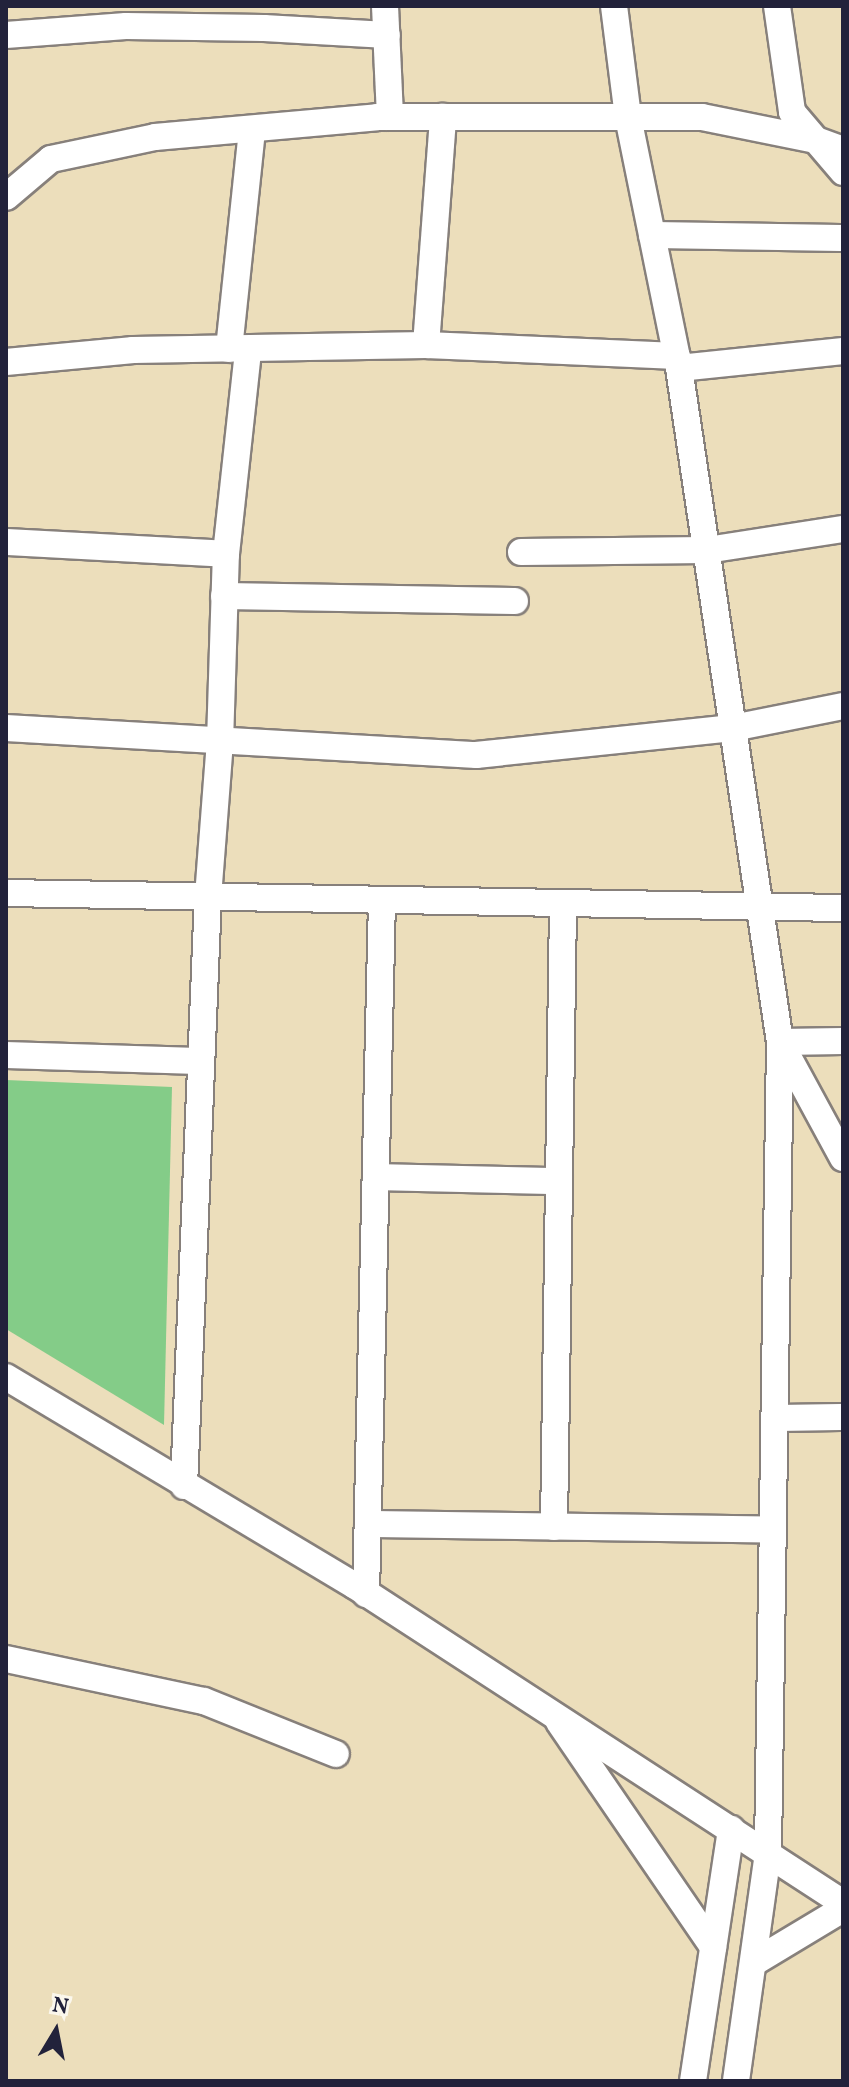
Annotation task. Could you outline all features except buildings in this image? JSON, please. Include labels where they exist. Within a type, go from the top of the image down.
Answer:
[{"type":"street","points":[[385,6],[390,117]]},
{"type":"street","points":[[614,6],[628,117],[678,362],[780,1042],[768,1853],[736,2081]]},
{"type":"street","points":[[777,6],[792,112],[843,172]]},
{"type":"street","points":[[6,35],[126,26],[264,28],[387,35]]},
{"type":"street","points":[[6,197],[51,159],[155,137],[390,117],[702,117],[816,140],[843,150]]},
{"type":"street","points":[[426,345],[443,117]]},
{"type":"street","points":[[184,1486],[208,897],[220,742],[226,554],[252,130]]},
{"type":"street","points":[[652,235],[843,238]]},
{"type":"street","points":[[6,362],[133,350],[426,345],[678,362],[843,351]]},
{"type":"street","points":[[521,552],[707,550],[843,529]]},
{"type":"street","points":[[6,542],[226,554]]},
{"type":"street","points":[[224,596],[515,601]]},
{"type":"street","points":[[6,728],[476,755],[733,728],[843,706]]},
{"type":"street","points":[[6,893],[843,908]]},
{"type":"street","points":[[366,1594],[382,901]]},
{"type":"street","points":[[554,1527],[563,905]]},
{"type":"street","points":[[780,1042],[843,1041]]},
{"type":"street","points":[[780,1042],[843,1158]]},
{"type":"street","points":[[6,1055],[201,1061]]},
{"type":"street","points":[[376,1177],[559,1181]]},
{"type":"street","points":[[6,1377],[366,1594],[768,1853],[843,1906],[753,1963]]},
{"type":"street","points":[[775,1418],[843,1417]]},
{"type":"street","points":[[368,1524],[773,1530]]},
{"type":"street","points":[[6,1659],[204,1701],[336,1754]]},
{"type":"street","points":[[552,1713],[713,1947]]},
{"type":"street","points":[[693,2081],[731,1829]]},
{"type":"green space","points":[[6,1080],[172,1087],[164,1425],[6,1329]]}]
